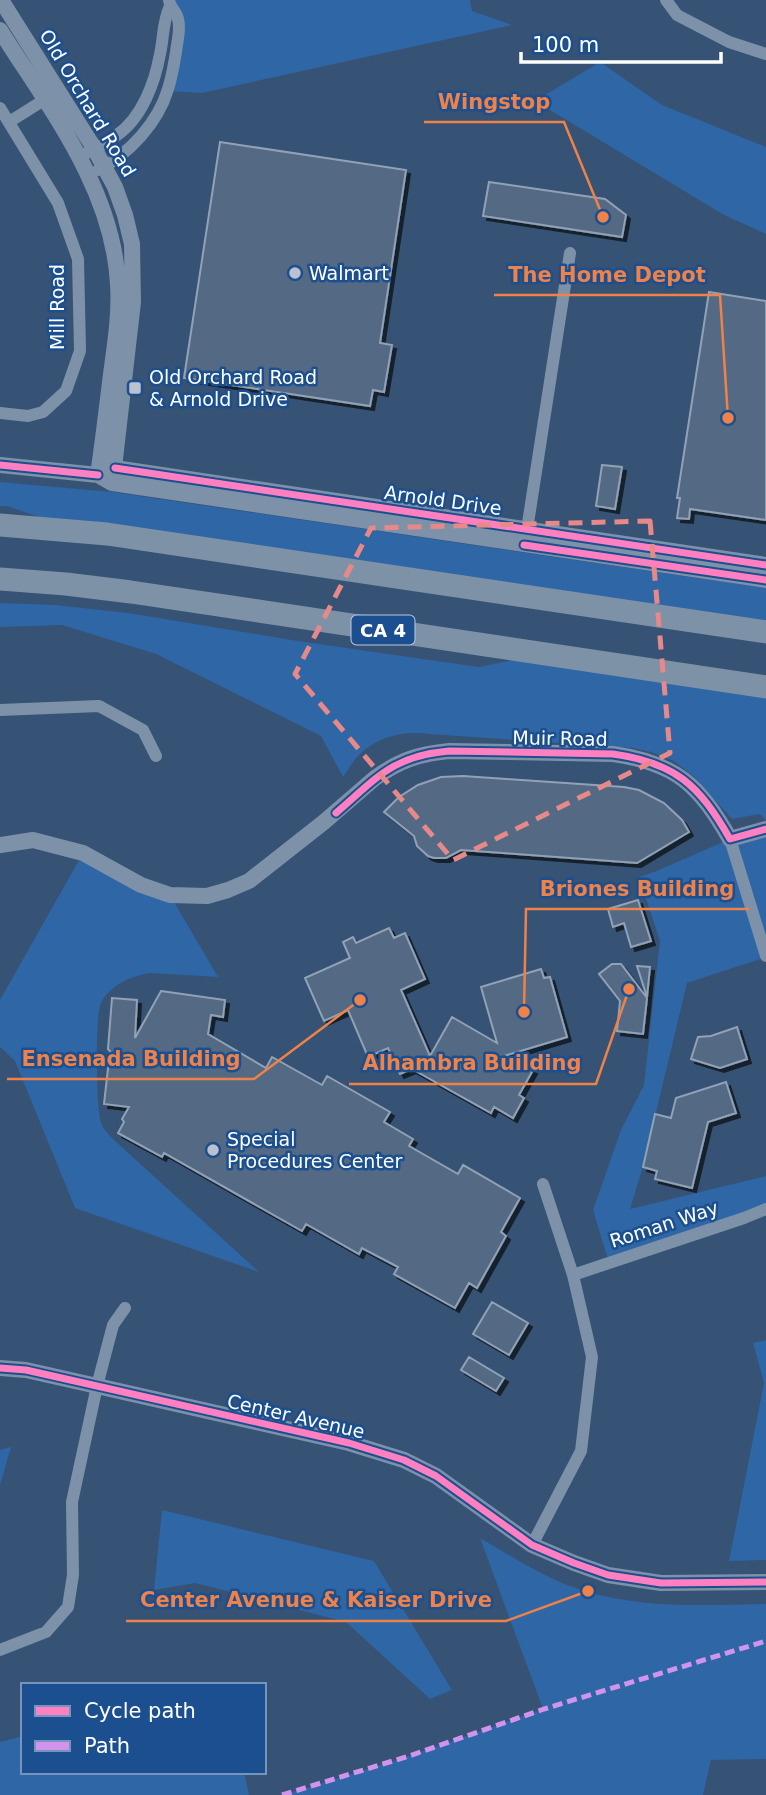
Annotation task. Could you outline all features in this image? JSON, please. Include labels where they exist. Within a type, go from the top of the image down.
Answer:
[{"type":"highway","points":[[0,525],[107,534],[766,632]]},
{"type":"highway","name":"CA 4","points":[[0,579],[120,590],[766,687]]},
{"type":"street","points":[[666,0],[677,15],[729,42],[766,54]]},
{"type":"street","points":[[79,157],[120,134],[142,106],[159,64],[164,19],[170,3]]},
{"type":"street","points":[[89,175],[130,147],[150,124],[168,91],[178,36],[178,18],[170,3]]},
{"type":"street","name":"Old Orchard Road","points":[[3,6],[105,166],[125,215],[132,244],[133,302],[113,475]]},
{"type":"street","name":"Old Orchard Road","points":[[0,30],[89,175],[108,225],[118,285],[117,331],[98,474]]},
{"type":"street","points":[[9,122],[59,91]]},
{"type":"street","name":"Mill Road","points":[[0,108],[58,204],[78,259],[80,351],[66,391],[43,412],[28,416],[0,413]]},
{"type":"street","points":[[526,537],[569,253]]},
{"type":"street","name":"Arnold Drive","points":[[0,466],[113,475],[526,537],[766,580]]},
{"type":"street","name":"Arnold Drive","points":[[526,537],[766,565]]},
{"type":"street","points":[[0,710],[99,706],[143,730],[156,756]]},
{"type":"street","name":"Muir Road","points":[[0,845],[33,840],[83,853],[141,886],[170,895],[207,896],[249,881],[388,769],[413,757],[449,751],[613,754],[654,763],[676,774],[697,791],[713,810],[730,839]]},
{"type":"street","points":[[766,829],[730,839],[766,956]]},
{"type":"street","points":[[532,1545],[581,1451],[592,1357],[573,1275],[543,1184]]},
{"type":"street","name":"Roman Way","points":[[573,1275],[766,1209]]},
{"type":"street","points":[[0,1650],[46,1632],[68,1607],[73,1575],[72,1502],[113,1325],[125,1308]]},
{"type":"street","name":"Center Avenue","points":[[0,1368],[26,1370],[97,1385],[349,1443],[404,1460],[436,1476],[532,1545],[608,1575],[662,1583],[766,1582]]},
{"type":"highlighted area","points":[[650,521],[670,753],[453,860],[295,674],[371,528]]},
{"type":"shaded area","points":[[169,0],[470,0],[472,11],[512,25],[202,93],[168,91],[178,35]]},
{"type":"shaded area","points":[[600,62],[662,105],[766,147],[766,234],[724,215],[535,101]]},
{"type":"shaded area","points":[[0,482],[112,492],[766,588],[766,632],[76,530],[7,506],[0,506]]},
{"type":"shaded area","points":[[0,603],[55,605],[128,613],[479,667],[544,654],[766,687],[766,821],[760,814],[732,819],[694,777],[674,761],[633,748],[410,733],[383,739],[367,748],[343,777],[321,736],[156,654],[62,625],[0,627]]},
{"type":"shaded area","points":[[766,829],[766,957],[687,983],[643,1167],[630,1209],[766,1176],[766,1209],[609,1263],[593,1210],[621,1130],[644,1085],[660,941],[639,877],[730,839]]},
{"type":"shaded area","points":[[83,853],[170,895],[218,977],[150,973],[122,982],[105,997],[99,1011],[97,1043],[98,1099],[102,1125],[113,1139],[259,1272],[75,1208],[15,1061],[0,1047],[0,1000]]},
{"type":"shaded area","points":[[766,1340],[766,1560],[729,1561],[764,1383],[753,1343]]},
{"type":"shaded area","points":[[11,1447],[0,1485],[0,1450]]},
{"type":"shaded area","points":[[162,1510],[374,1561],[452,1690],[430,1699],[346,1622],[195,1583],[154,1590]]},
{"type":"shaded area","points":[[480,1538],[557,1581],[607,1597],[675,1605],[766,1604],[766,1759],[711,1760],[703,1795],[291,1795],[290,1793],[409,1756],[543,1709]]},
{"type":"shaded area","points":[[21,1737],[21,1774],[244,1774],[249,1795],[0,1795],[0,1742]]},
{"type":"building","name":"Walmart","points":[[220,142],[406,170],[380,343],[392,345],[384,392],[373,390],[370,406],[184,378]]},
{"type":"building","points":[[489,182],[605,199],[626,215],[622,237],[483,216]]},
{"type":"building","points":[[709,292],[766,301],[766,520],[690,509],[689,519],[677,518],[680,498],[677,498]]},
{"type":"building","points":[[602,465],[622,467],[615,509],[596,506]]},
{"type":"building","points":[[463,776],[639,790],[664,803],[682,820],[689,832],[637,863],[461,850],[446,858],[428,856],[417,846],[414,836],[384,812],[399,797],[418,785],[441,777]]},
{"type":"building","points":[[638,900],[651,941],[631,947],[624,923],[613,927],[608,909]]},
{"type":"building","points":[[389,928],[394,938],[405,933],[425,979],[401,990],[430,1056],[452,1017],[497,1043],[481,987],[541,969],[544,978],[550,977],[567,1037],[507,1055],[533,1070],[519,1095],[524,1098],[513,1118],[494,1107],[491,1113],[412,1069],[400,1074],[388,1048],[368,1057],[348,1010],[324,1021],[305,978],[350,958],[343,942],[353,937],[356,943]]},
{"type":"building","points":[[612,964],[621,964],[647,998],[643,1034],[617,1031],[620,1001],[599,974]]},
{"type":"building","points":[[637,966],[650,967],[647,997]]},
{"type":"building","name":"Special Procedures Center","points":[[161,991],[225,1000],[223,1017],[211,1015],[208,1034],[266,1068],[272,1057],[322,1085],[327,1076],[390,1112],[384,1122],[413,1139],[409,1146],[458,1174],[463,1165],[520,1198],[501,1232],[506,1236],[477,1288],[469,1283],[455,1308],[394,1274],[398,1267],[362,1248],[359,1254],[306,1224],[302,1231],[164,1153],[162,1157],[118,1133],[129,1107],[104,1104],[112,998],[137,1000],[135,1038]]},
{"type":"building","points":[[737,1027],[747,1059],[720,1068],[691,1059],[698,1037],[711,1036]]},
{"type":"building","points":[[726,1082],[736,1113],[708,1122],[692,1188],[655,1179],[657,1171],[643,1167],[655,1114],[671,1118],[676,1098]]},
{"type":"building","points":[[492,1302],[528,1323],[509,1355],[473,1334]]},
{"type":"building","points":[[469,1357],[504,1378],[496,1391],[461,1370]]},
{"type":"marked path","points":[[282,1795],[409,1756],[544,1709],[766,1641]]},
{"type":"cycle path","points":[[0,465],[98,475]]},
{"type":"cycle path","points":[[115,468],[766,565]]},
{"type":"cycle path","points":[[524,545],[766,580]]},
{"type":"cycle path","points":[[336,813],[386,771],[413,758],[429,754],[449,751],[613,754],[654,763],[684,780],[708,804],[730,839],[766,829]]},
{"type":"cycle path","points":[[0,1368],[26,1370],[349,1443],[404,1460],[436,1476],[532,1545],[608,1575],[661,1583],[766,1582]]},
{"type":"place","name":"Wingstop","points":[[603,217]]},
{"type":"place","name":"Walmart","points":[[295,273]]},
{"type":"place","name":"Old Orchard Road & Arnold Drive","points":[[135,388]]},
{"type":"place","name":"The Home Depot","points":[[728,418]]},
{"type":"place","name":"Alhambra Building","points":[[629,989]]},
{"type":"place","name":"Ensenada Building","points":[[360,1000]]},
{"type":"place","name":"Briones Building","points":[[524,1012]]},
{"type":"place","name":"Special Procedures Center","points":[[213,1150]]},
{"type":"place","name":"Center Avenue & Kaiser Drive","points":[[588,1591]]}]
